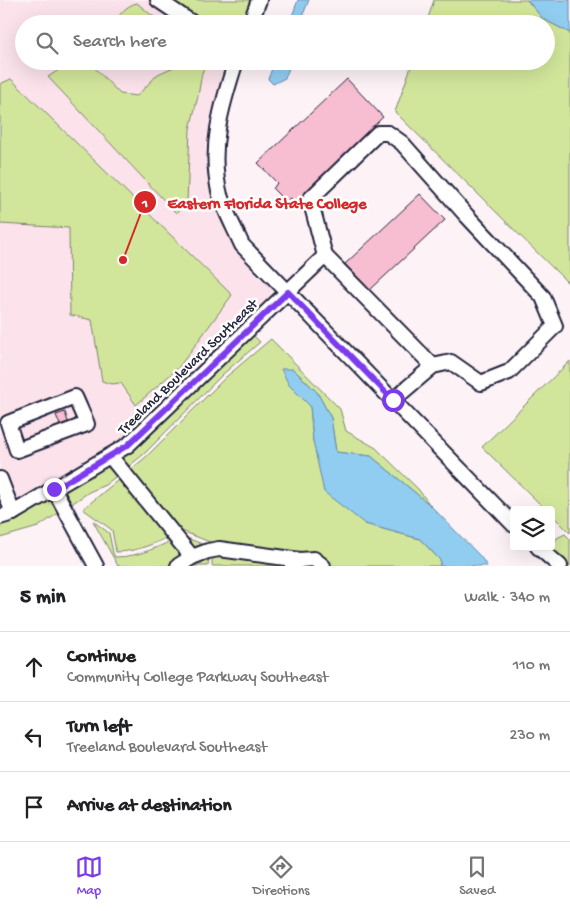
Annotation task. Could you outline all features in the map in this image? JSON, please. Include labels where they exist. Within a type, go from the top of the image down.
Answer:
[{"type":"street","points":[[158,0],[180,15]]},
{"type":"street","points":[[253,15],[259,0]]},
{"type":"street","points":[[233,70],[220,112],[216,136],[216,164],[220,195],[242,245],[510,520]]},
{"type":"street","points":[[393,400],[433,366],[451,362],[482,383],[509,372],[556,326],[543,297],[402,143],[388,133],[378,133],[317,190],[310,199],[325,256],[433,366]]},
{"type":"street","name":"Treeland Boulevard Southeast","points":[[6,515],[128,445],[325,256]]},
{"type":"street","points":[[75,397],[87,424],[17,450],[6,437],[8,423],[75,397]]},
{"type":"street","points":[[110,456],[192,558]]},
{"type":"street","points":[[0,479],[6,515]]},
{"type":"street","points":[[54,489],[96,566]]},
{"type":"street","points":[[178,566],[208,551],[219,550],[295,563],[314,559],[323,566]]},
{"type":"street","points":[[543,551],[560,566]]},
{"type":"shaded area","points":[[0,0],[251,0],[245,15],[15,15],[15,70],[225,70],[209,121],[210,183],[234,245],[256,275],[272,287],[271,298],[115,448],[30,497],[0,509]]},
{"type":"green space","points":[[169,0],[251,0],[245,15],[192,15]]},
{"type":"green space","points":[[434,0],[527,0],[540,15],[429,15]]},
{"type":"green space","points":[[137,3],[152,15],[120,15],[126,8]]},
{"type":"green space","points":[[555,25],[570,33],[570,285],[395,112],[410,70],[555,70]]},
{"type":"green space","points":[[58,70],[97,70],[120,94],[137,96],[158,74],[167,70],[203,70],[190,129],[187,203],[176,213],[48,77]]},
{"type":"green space","points":[[11,79],[232,295],[179,367],[136,405],[121,383],[111,384],[102,381],[92,320],[70,315],[69,228],[0,224],[0,84]]},
{"type":"green space","points":[[252,334],[260,342],[223,374],[144,454],[105,485],[89,492],[38,527],[0,538],[0,522],[131,449]]},
{"type":"green space","points":[[271,339],[340,409],[346,431],[376,448],[418,489],[430,505],[371,456],[336,452],[331,418],[317,392],[293,369],[289,385],[310,406],[313,441],[365,524],[420,539],[440,560],[440,566],[212,566],[212,560],[225,548],[182,531],[142,548],[116,552],[112,530],[83,509],[146,457],[226,377]]},
{"type":"green space","points":[[570,361],[570,533],[555,518],[555,506],[542,506],[482,447]]},
{"type":"green space","points":[[93,521],[109,533],[115,557],[141,553],[182,536],[217,550],[209,557],[208,566],[118,566]]},
{"type":"green space","points":[[565,534],[570,539],[570,566],[549,551],[555,551],[557,538]]},
{"type":"water","points":[[298,0],[309,0],[303,15],[292,15]]},
{"type":"water","points":[[527,0],[570,0],[570,33],[555,25],[555,15],[540,15]]},
{"type":"water","points":[[272,70],[288,70],[285,78],[273,84],[268,79]]},
{"type":"water","points":[[281,369],[293,369],[317,392],[331,418],[336,452],[371,456],[430,505],[480,556],[487,566],[440,566],[440,560],[420,539],[365,524],[324,492],[313,441],[310,406],[289,385]]},
{"type":"building","points":[[347,79],[383,117],[295,202],[291,198],[286,202],[273,189],[277,183],[258,163]]},
{"type":"building","points":[[420,194],[445,220],[370,290],[345,264]]},
{"type":"building","points":[[65,412],[68,422],[60,425],[56,415]]},
{"type":"place","name":"Eastern Florida State College","points":[[123,260]]},
{"type":"route","points":[[54,489],[128,445],[288,292],[393,400]]}]
